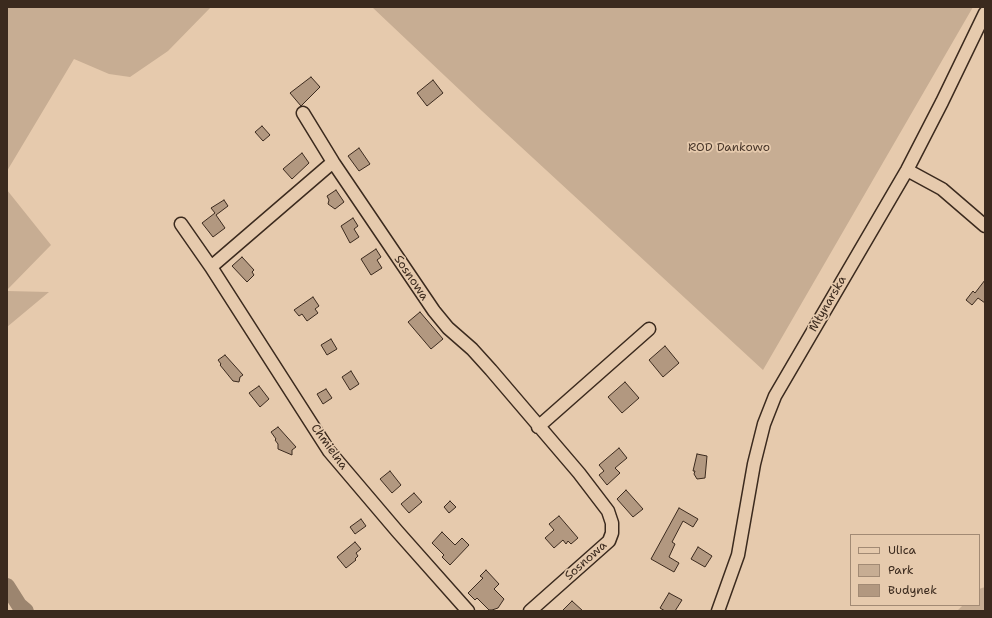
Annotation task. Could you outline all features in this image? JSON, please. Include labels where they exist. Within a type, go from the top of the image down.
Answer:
[{"type":"street","name":"Młynarska","points":[[718,611],[738,555],[754,464],[764,424],[775,396],[907,170],[985,14]]},
{"type":"street","name":"Sosnowa","points":[[303,113],[333,162],[434,311],[448,328],[472,349],[579,473],[608,511],[612,523],[612,533],[609,541],[530,611]]},
{"type":"street","points":[[210,267],[333,162]]},
{"type":"street","points":[[907,170],[942,189],[985,226]]},
{"type":"street","name":"Chmielna","points":[[181,224],[329,450],[402,537],[468,611]]},
{"type":"street","points":[[538,427],[649,329]]},
{"type":"green space","points":[[7,7],[211,7],[168,51],[130,77],[109,74],[74,59],[7,171]]},
{"type":"green space","name":"ROD Dankowo","points":[[372,7],[973,7],[763,370],[482,111]]},
{"type":"green space","points":[[7,190],[51,245],[7,290]]},
{"type":"green space","points":[[7,291],[49,292],[7,327]]},
{"type":"green space","points":[[985,587],[985,611],[957,611],[962,606],[980,606],[980,589]]},
{"type":"building","points":[[311,77],[320,87],[301,106],[290,93]]},
{"type":"building","points":[[433,80],[443,93],[427,106],[417,93]]},
{"type":"building","points":[[262,126],[270,135],[263,141],[255,132]]},
{"type":"building","points":[[359,148],[370,164],[359,171],[348,156]]},
{"type":"building","points":[[302,153],[309,163],[292,179],[283,169]]},
{"type":"building","points":[[336,190],[344,202],[335,209],[328,204],[329,200],[327,196]]},
{"type":"building","points":[[224,200],[228,206],[216,215],[225,228],[213,237],[202,223],[215,213],[211,208]]},
{"type":"building","points":[[353,218],[358,226],[354,229],[359,237],[350,243],[341,226]]},
{"type":"building","points":[[376,249],[381,257],[377,260],[382,268],[371,275],[361,259]]},
{"type":"building","points":[[242,257],[254,270],[252,272],[254,275],[247,282],[232,266]]},
{"type":"building","points":[[985,280],[985,303],[978,298],[972,305],[966,300],[973,291],[975,293]]},
{"type":"building","points":[[313,297],[319,306],[315,309],[318,313],[307,321],[302,314],[299,316],[294,310]]},
{"type":"building","points":[[420,312],[443,339],[431,349],[408,322]]},
{"type":"building","points":[[331,339],[337,349],[327,355],[321,345]]},
{"type":"building","points":[[665,346],[679,363],[663,377],[649,360]]},
{"type":"building","points":[[225,355],[243,375],[240,377],[239,382],[233,381],[220,365],[221,364],[218,360]]},
{"type":"building","points":[[351,371],[359,384],[350,390],[342,377]]},
{"type":"building","points":[[625,382],[639,398],[622,413],[608,397]]},
{"type":"building","points":[[259,386],[269,399],[260,407],[249,393]]},
{"type":"building","points":[[326,389],[332,398],[323,404],[317,394]]},
{"type":"building","points":[[278,427],[296,447],[292,450],[292,455],[278,449],[276,439],[271,432]]},
{"type":"building","points":[[619,448],[627,458],[615,468],[620,473],[607,485],[599,475],[604,471],[599,465]]},
{"type":"building","points":[[697,454],[707,456],[705,478],[697,479],[694,474],[695,471],[693,471]]},
{"type":"building","points":[[390,471],[401,485],[392,493],[380,479]]},
{"type":"building","points":[[626,490],[643,509],[633,517],[617,499]]},
{"type":"building","points":[[414,493],[422,502],[409,513],[401,504]]},
{"type":"building","points":[[450,501],[456,507],[449,513],[444,507]]},
{"type":"building","points":[[679,508],[698,519],[693,527],[683,521],[672,542],[675,544],[669,557],[679,563],[674,572],[651,559]]},
{"type":"building","points":[[559,516],[578,538],[571,544],[568,541],[566,544],[563,540],[554,548],[545,538],[554,530],[549,524]]},
{"type":"building","points":[[361,519],[366,526],[355,534],[350,527]]},
{"type":"building","points":[[442,532],[455,545],[462,538],[469,545],[450,565],[442,557],[444,555],[432,543]]},
{"type":"building","points":[[355,542],[361,549],[356,553],[358,556],[355,559],[356,560],[346,568],[337,557]]},
{"type":"building","points":[[698,547],[712,556],[705,567],[691,559]]},
{"type":"building","points":[[486,570],[499,584],[494,589],[504,599],[498,608],[492,610],[489,610],[477,598],[475,600],[468,593],[483,578],[480,576]]},
{"type":"building","points":[[669,593],[682,600],[675,611],[665,611],[660,608]]},
{"type":"building","points":[[572,601],[583,611],[562,611]]},
{"type":"waterway","points":[[7,586],[19,605],[26,611]]}]
